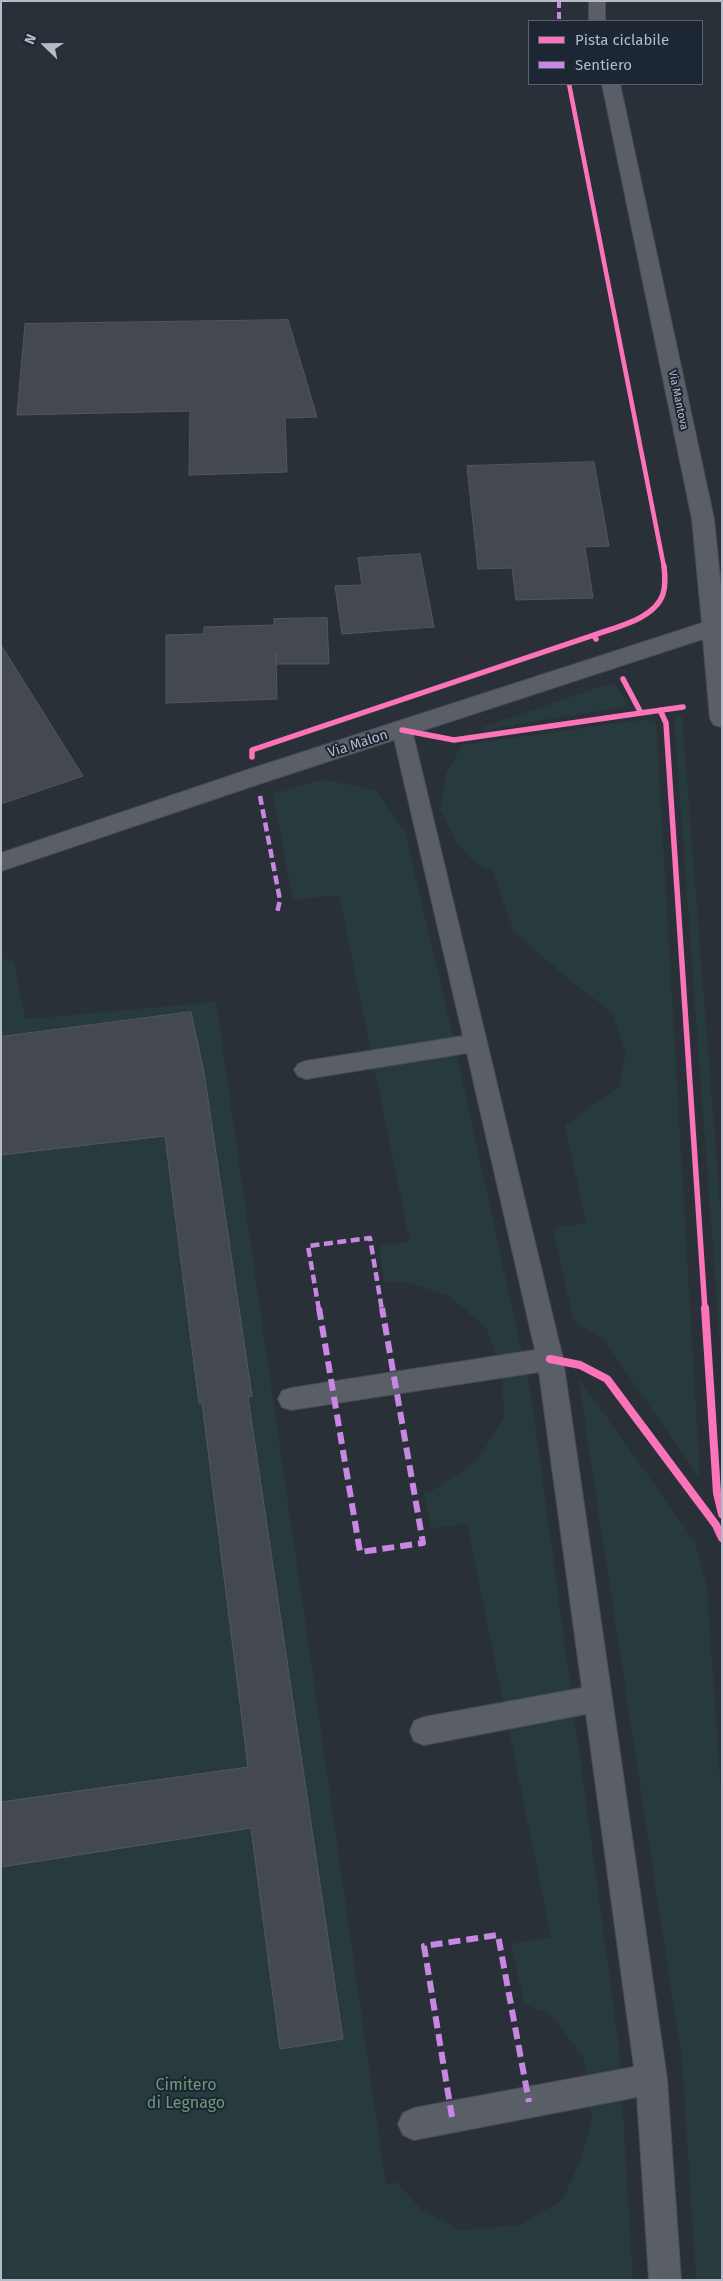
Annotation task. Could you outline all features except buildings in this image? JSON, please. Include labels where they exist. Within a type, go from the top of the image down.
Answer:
[{"type":"street","points":[[597,14],[606,1]]},
{"type":"street","name":"Via Mantova","points":[[611,85],[703,519],[715,627],[722,719]]},
{"type":"street","name":"Via Malon","points":[[1,862],[247,779],[715,627]]},
{"type":"lane","points":[[402,730],[550,1359],[651,2079],[665,2280]]},
{"type":"lane","points":[[306,1070],[476,1043]]},
{"type":"lane","points":[[291,1399],[550,1359]]},
{"type":"lane","points":[[424,1731],[598,1698]]},
{"type":"lane","points":[[414,2124],[651,2079]]},
{"type":"green space","points":[[614,682],[629,706],[484,730],[483,727]]},
{"type":"green space","points":[[674,717],[682,717],[722,1229],[722,1373]]},
{"type":"green space","points":[[648,719],[656,722],[700,1479],[604,1340],[573,1321],[553,1228],[586,1223],[565,1125],[619,1087],[626,1052],[612,1012],[573,983],[514,932],[493,871],[476,864],[458,845],[440,809],[446,774],[462,745]]},
{"type":"green space","name":"Cimitero di Legnago","points":[[323,779],[377,791],[405,832],[448,1015],[531,1394],[619,2047],[633,2280],[1,2280],[1,958],[14,962],[25,1019],[216,1002],[386,2185],[396,2182],[422,2210],[461,2230],[520,2225],[562,2200],[580,2162],[592,2121],[583,2057],[551,2015],[524,2004],[511,1944],[551,1937],[467,1524],[431,1528],[424,1492],[433,1490],[477,1461],[504,1417],[502,1369],[486,1328],[451,1297],[407,1282],[384,1282],[379,1246],[410,1242],[339,895],[293,900],[273,794]]},
{"type":"green space","points":[[578,1377],[695,1542],[707,1587],[722,1808],[722,2280],[696,2280],[682,2061]]},
{"type":"marked path","points":[[559,1],[559,20]]},
{"type":"marked path","points":[[260,796],[280,900],[277,913]]},
{"type":"marked path","points":[[370,1238],[423,1543],[360,1552],[308,1246],[370,1238]]},
{"type":"marked path","points":[[452,2117],[424,1946],[498,1935],[529,2102]]},
{"type":"cycle path","points":[[569,85],[655,513],[664,563],[665,581],[663,595],[656,606],[643,616],[594,635],[596,639]]},
{"type":"cycle path","points":[[252,757],[252,750],[594,635]]},
{"type":"cycle path","points":[[623,679],[641,713],[683,707]]},
{"type":"cycle path","points":[[660,710],[666,723],[717,1493],[722,1514]]},
{"type":"cycle path","points":[[402,730],[454,740],[641,713]]},
{"type":"cycle path","points":[[550,1359],[580,1365],[593,1370],[607,1379],[716,1525],[722,1538]]}]
